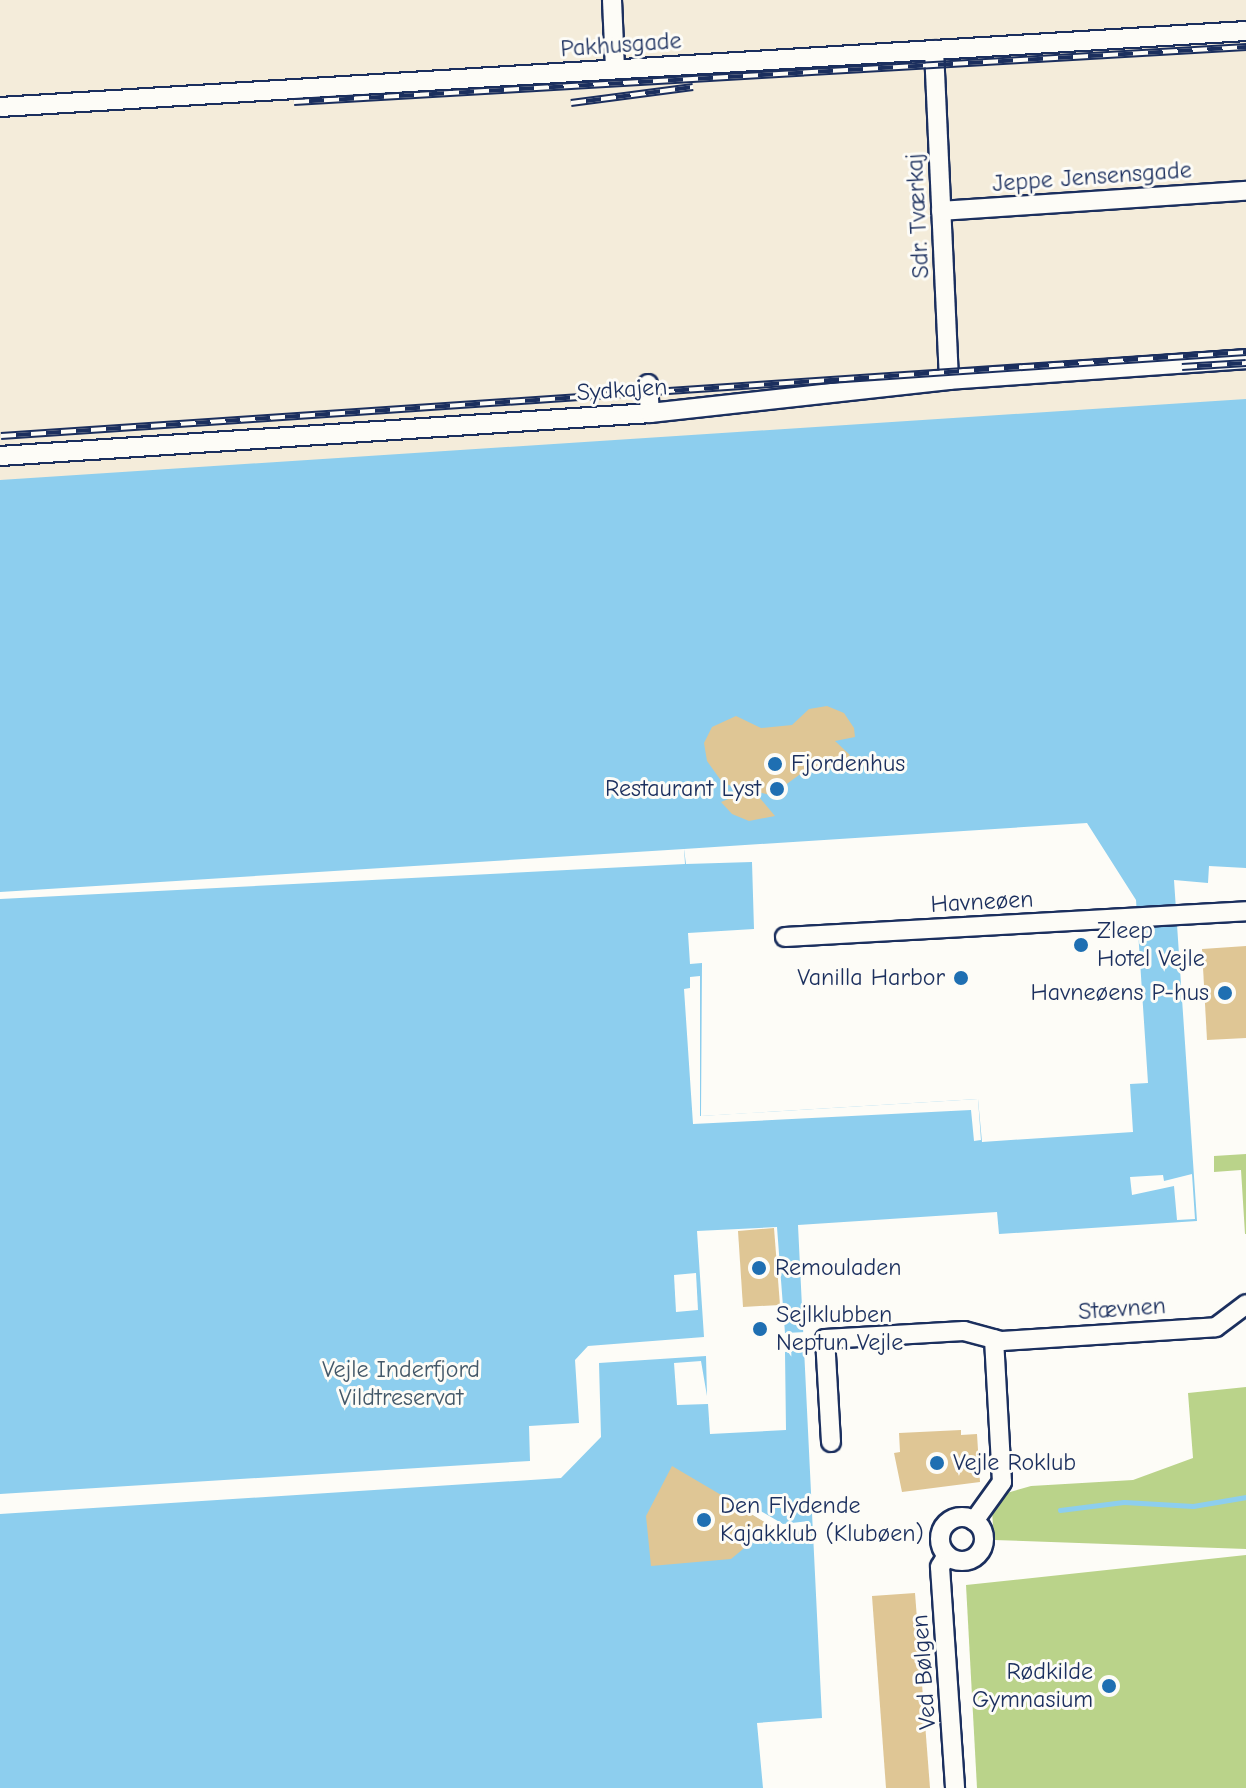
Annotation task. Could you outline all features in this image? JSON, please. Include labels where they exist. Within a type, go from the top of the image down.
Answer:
[{"type":"street","points":[[612,0],[615,69]]},
{"type":"street","name":"Pakhusgade","points":[[0,107],[1246,31]]},
{"type":"street","name":"Sdr. Tværkaj","points":[[934,50],[949,380]]},
{"type":"street","name":"Jeppe Jensensgade","points":[[941,211],[1246,191]]},
{"type":"street","name":"Sydkajen","points":[[0,456],[650,413],[949,380],[1246,359]]},
{"type":"street","points":[[648,384],[650,413]]},
{"type":"street","name":"Havneøen","points":[[785,937],[1246,911]]},
{"type":"street","name":"Stævnen","points":[[831,1442],[825,1339],[964,1331],[994,1339],[1216,1327],[1246,1304]]},
{"type":"street","points":[[974,1521],[1002,1482],[994,1339]]},
{"type":"street","points":[[961,1517],[974,1521],[985,1538],[979,1554],[963,1561],[947,1555],[940,1540],[946,1524],[961,1517]]},
{"type":"street","name":"Ved Bølgen","points":[[947,1555],[940,1567],[955,1788]]},
{"type":"shaded area","points":[[0,0],[1246,0],[1246,827],[0,619]]},
{"type":"green space","points":[[1246,1154],[1245,1234],[1241,1170],[1214,1172],[1214,1156]]},
{"type":"green space","points":[[1246,1387],[1246,1549],[994,1540],[992,1511],[1000,1495],[1031,1486],[1133,1480],[1193,1458],[1188,1393]]},
{"type":"green space","name":"Rødkilde Gymnasium","points":[[1246,1555],[1246,1788],[977,1788],[966,1585]]},
{"type":"water","name":"Vejle Inderfjord Vildtreservat","points":[[1246,399],[1246,868],[1209,866],[1208,883],[1174,880],[1197,1221],[999,1234],[997,1212],[798,1225],[822,1718],[757,1723],[763,1788],[0,1788],[0,480]],"holes":[[[1087,823],[1136,900],[1148,1083],[1130,1084],[1133,1132],[982,1142],[978,1099],[701,1116],[702,963],[690,964],[688,933],[754,929],[752,862],[686,864],[684,849]]]},
{"type":"pier","points":[[684,849],[685,864],[0,899],[0,892]]},
{"type":"pier","points":[[700,976],[700,1116],[978,1099],[981,1140],[974,1141],[971,1110],[693,1124],[684,989],[690,988],[690,977]]},
{"type":"pier","points":[[1192,1174],[1195,1219],[1177,1220],[1174,1186],[1132,1195],[1130,1177],[1163,1175],[1164,1181]]},
{"type":"pier","points":[[777,1227],[785,1333],[806,1332],[806,1349],[785,1352],[786,1430],[710,1434],[708,1404],[677,1405],[674,1363],[701,1361],[707,1396],[706,1356],[599,1363],[601,1437],[561,1478],[0,1514],[0,1494],[530,1461],[529,1426],[579,1423],[575,1360],[588,1346],[704,1337],[697,1231]]},
{"type":"pier","points":[[696,1273],[698,1310],[676,1312],[674,1275]]},
{"type":"pier","points":[[742,1500],[783,1524],[809,1521],[809,1530],[730,1536],[767,1524],[746,1511]]},
{"type":"building","name":"Fjordenhus","points":[[827,706],[844,713],[854,728],[855,737],[835,741],[850,755],[844,762],[828,769],[810,767],[784,786],[783,798],[754,791],[775,816],[749,821],[732,814],[721,802],[745,792],[722,782],[707,761],[704,743],[712,727],[736,716],[761,728],[792,725],[809,709]]},
{"type":"building","name":"Havneøens P-hus","points":[[1246,946],[1246,1038],[1207,1040],[1202,949]]},
{"type":"building","name":"Remouladen","points":[[774,1228],[780,1305],[743,1307],[738,1231]]},
{"type":"building","name":"Vejle Roklub","points":[[961,1430],[961,1435],[977,1434],[980,1482],[902,1492],[894,1453],[900,1452],[899,1433]]},
{"type":"building","name":"Den Flydende Kajakklub (Klubøen)","points":[[672,1466],[728,1499],[742,1500],[746,1511],[771,1526],[731,1559],[651,1566],[646,1516]]},
{"type":"building","points":[[915,1593],[930,1788],[886,1788],[872,1596]]},
{"type":"waterway","points":[[1060,1510],[1124,1502],[1193,1506],[1246,1497]]},
{"type":"railway","points":[[294,102],[1246,47]]},
{"type":"railway","points":[[571,103],[693,87]]},
{"type":"railway","points":[[1,436],[1246,352]]},
{"type":"railway","points":[[1182,367],[1246,363]]},
{"type":"place","name":"Fjordenhus","points":[[775,764]]},
{"type":"place","name":"Restaurant Lyst","points":[[777,789]]},
{"type":"place","name":"Zleep Hotel Vejle","points":[[1081,945]]},
{"type":"place","name":"Vanilla Harbor","points":[[961,978]]},
{"type":"place","name":"Havneøens P-hus","points":[[1225,993]]},
{"type":"place","name":"Remouladen","points":[[759,1268]]},
{"type":"place","name":"Sejlklubben Neptun Vejle","points":[[760,1329]]},
{"type":"place","name":"Vejle Roklub","points":[[937,1463]]},
{"type":"place","name":"Den Flydende Kajakklub (Klubøen)","points":[[704,1520]]},
{"type":"place","name":"Rødkilde Gymnasium","points":[[1109,1686]]}]
